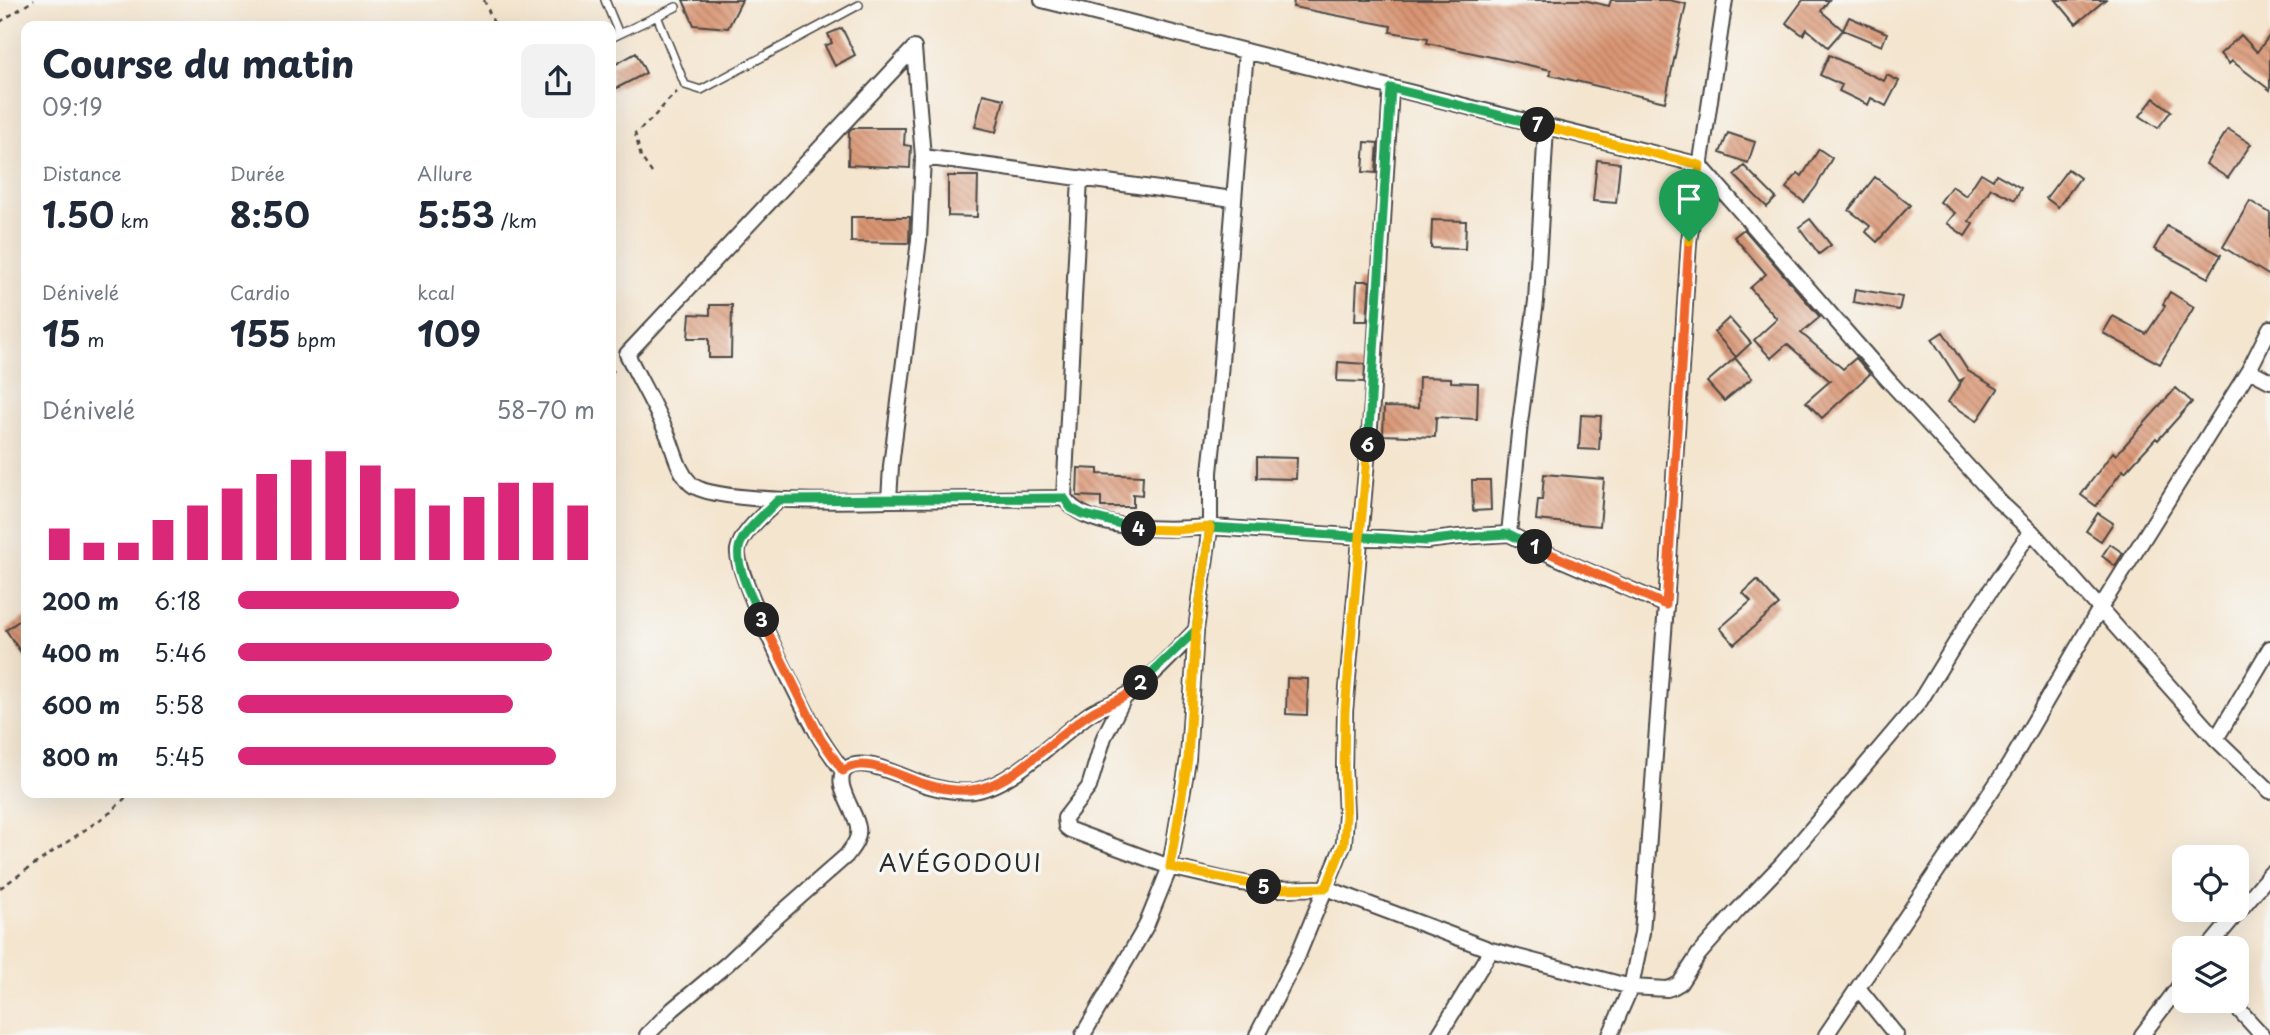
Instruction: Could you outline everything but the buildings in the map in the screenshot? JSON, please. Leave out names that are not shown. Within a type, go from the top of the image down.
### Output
[{"type":"street","points":[[1042,0],[1700,165],[1889,382],[2001,503],[2031,531],[2216,739],[2270,791]]},
{"type":"street","points":[[1610,1035],[1631,987],[1642,933],[1689,241],[1725,0]]},
{"type":"street","points":[[889,500],[919,240],[923,156],[914,48],[627,354],[667,435],[682,474],[694,487],[710,492],[778,500],[889,500],[1064,498]]},
{"type":"street","points":[[1083,1035],[1146,926],[1170,867],[1188,759],[1196,630],[1210,527],[1210,472],[1245,51]]},
{"type":"street","points":[[1257,1035],[1298,955],[1344,843],[1345,711],[1372,403],[1391,88]]},
{"type":"street","points":[[1509,534],[1536,301],[1546,127]]},
{"type":"street","points":[[923,156],[1233,199]]},
{"type":"street","points":[[1080,178],[1064,498],[1071,508],[1082,514],[1136,528],[1175,530],[1210,527],[1426,541],[1509,534],[1666,605]]},
{"type":"street","points":[[1826,1035],[2009,765],[2099,610],[2249,370],[2270,328]]},
{"type":"street","points":[[2249,370],[2270,381]]},
{"type":"street","points":[[646,1035],[729,963],[769,923],[846,856],[855,844],[858,828],[843,792],[843,771],[820,738],[753,601],[739,563],[737,553],[741,541],[778,500]]},
{"type":"street","points":[[1125,696],[1104,737],[1088,788],[1076,807],[1067,813],[1064,823],[1070,830],[1170,867],[1278,889],[1326,888],[1491,950],[1631,987],[1667,989],[1680,983],[1699,954],[1782,865],[1920,701],[1966,626],[2031,531]]},
{"type":"street","points":[[843,771],[860,764],[892,771],[926,785],[957,790],[974,790],[993,784],[1020,769],[1091,713],[1125,696],[1196,630]]},
{"type":"street","points":[[2216,739],[2270,648]]},
{"type":"street","points":[[2218,936],[2270,874]]},
{"type":"street","points":[[1439,1035],[1491,950]]},
{"type":"street","points":[[1858,988],[1896,1035]]},
{"type":"street","points":[[2142,1035],[2172,995]]},
{"type":"street","points":[[2242,1013],[2262,1035]]},
{"type":"lane","points":[[604,0],[610,21]]},
{"type":"lane","points":[[657,16],[685,85],[701,90],[859,5]]},
{"type":"lane","points":[[616,36],[676,7]]},
{"type":"path","points":[[0,22],[34,0]]},
{"type":"path","points":[[484,0],[493,21]]},
{"type":"path","points":[[652,173],[641,156],[635,134],[648,125],[665,103],[685,85]]},
{"type":"path","points":[[0,888],[111,813],[125,798]]},
{"type":"district","name":"AVÉGODOUI","points":[[961,862]]},
{"type":"route","points":[[1689,241],[1666,605],[1509,534],[1426,541],[1360,537],[1210,527],[1196,630],[1125,696],[1091,713],[1020,769],[993,784],[974,790],[957,790],[926,785],[892,771],[860,764],[843,771],[820,738],[753,601],[739,563],[737,553],[741,541],[778,500],[1064,498],[1071,508],[1082,514],[1136,528],[1175,530],[1210,527],[1203,582],[1196,630],[1188,759],[1170,867],[1278,889],[1326,888],[1344,843],[1345,711],[1360,537],[1372,403],[1391,88],[1700,165],[1689,241]]}]
